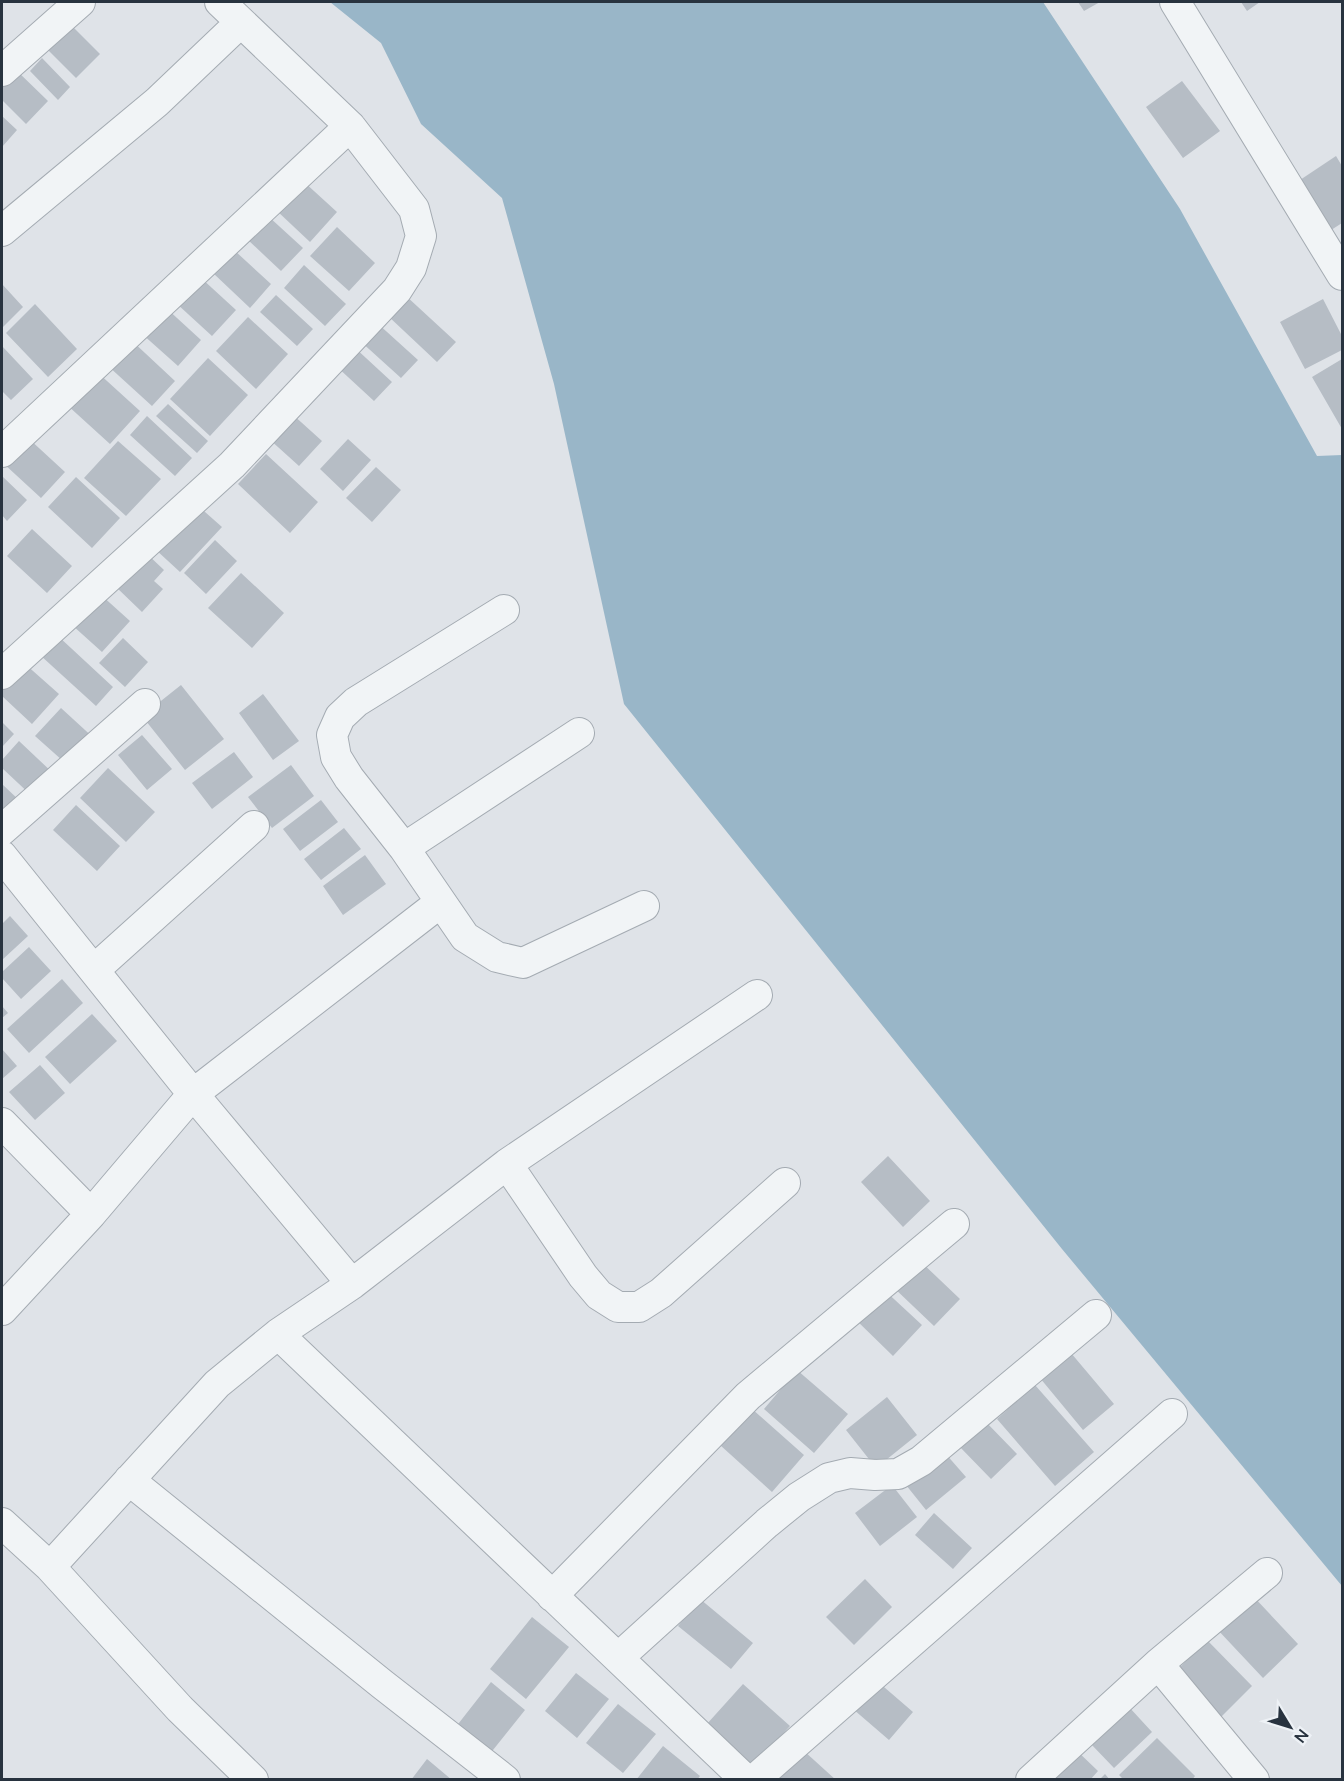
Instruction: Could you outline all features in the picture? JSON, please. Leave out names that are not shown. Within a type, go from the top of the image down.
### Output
[{"type":"street","points":[[2,71],[80,2]]},
{"type":"street","points":[[1175,2],[1342,275]]},
{"type":"street","points":[[2,231],[157,102],[230,12],[350,126],[414,209],[421,236],[411,268],[397,291],[232,465],[2,674]]},
{"type":"street","points":[[2,452],[350,126]]},
{"type":"street","points":[[504,610],[356,702],[340,717],[332,735],[336,757],[349,778],[404,848],[465,937],[497,957],[523,963],[644,906]]},
{"type":"street","points":[[2,830],[145,704]]},
{"type":"street","points":[[404,848],[579,733]]},
{"type":"street","points":[[94,970],[254,826]]},
{"type":"street","points":[[2,856],[193,1094],[352,1284]]},
{"type":"street","points":[[2,1310],[91,1214],[193,1094],[441,902]]},
{"type":"street","points":[[50,1567],[217,1384],[278,1334],[352,1284],[507,1164],[757,995]]},
{"type":"street","points":[[2,1123],[91,1214]]},
{"type":"street","points":[[507,1164],[583,1276],[599,1295],[618,1307],[639,1307],[661,1293],[785,1183]]},
{"type":"street","points":[[552,1596],[748,1396],[954,1224]]},
{"type":"street","points":[[618,1658],[767,1523],[799,1497],[829,1478],[850,1473],[898,1474],[921,1461],[1096,1316]]},
{"type":"street","points":[[278,1334],[746,1779]]},
{"type":"street","points":[[754,1779],[1172,1414]]},
{"type":"street","points":[[129,1480],[382,1684],[505,1779]]},
{"type":"street","points":[[2,1523],[50,1567],[180,1709],[253,1779]]},
{"type":"street","points":[[1031,1779],[1158,1664],[1267,1574]]},
{"type":"street","points":[[1158,1664],[1254,1779]]},
{"type":"water","points":[[330,2],[1043,2],[1180,209],[1317,456],[1342,455],[1342,1586],[1062,1249],[624,704],[554,384],[502,198],[421,124],[381,43]]},
{"type":"building","points":[[1078,2],[1100,2],[1084,11]]},
{"type":"building","points":[[1241,2],[1260,2],[1247,11]]},
{"type":"building","points":[[68,22],[100,54],[76,78],[44,46]]},
{"type":"building","points":[[42,58],[70,87],[58,100],[30,71]]},
{"type":"building","points":[[14,68],[48,101],[26,124],[2,100],[2,81]]},
{"type":"building","points":[[1182,81],[1220,131],[1183,158],[1146,107]]},
{"type":"building","points":[[2,116],[17,130],[2,147]]},
{"type":"building","points":[[1336,156],[1342,166],[1342,223],[1328,232],[1297,182]]},
{"type":"building","points":[[303,181],[337,212],[310,242],[276,210]]},
{"type":"building","points":[[268,216],[303,248],[281,271],[247,239]]},
{"type":"building","points":[[337,227],[375,263],[349,291],[310,256]]},
{"type":"building","points":[[234,250],[271,284],[250,308],[213,273]]},
{"type":"building","points":[[304,265],[346,304],[325,326],[284,288]]},
{"type":"building","points":[[200,277],[236,310],[212,336],[176,303]]},
{"type":"building","points":[[2,284],[23,307],[2,328]]},
{"type":"building","points":[[276,295],[313,329],[297,346],[260,312]]},
{"type":"building","points":[[405,295],[456,342],[437,362],[387,315]]},
{"type":"building","points":[[1323,299],[1342,336],[1342,350],[1305,369],[1280,322]]},
{"type":"building","points":[[35,304],[77,349],[48,377],[6,333]]},
{"type":"building","points":[[165,307],[201,340],[178,366],[141,333]]},
{"type":"building","points":[[248,317],[288,354],[256,389],[216,351]]},
{"type":"building","points":[[376,322],[418,360],[401,378],[359,340]]},
{"type":"building","points":[[130,339],[175,381],[152,406],[107,365]]},
{"type":"building","points":[[2,346],[33,379],[11,400],[2,391]]},
{"type":"building","points":[[353,346],[392,382],[374,401],[335,365]]},
{"type":"building","points":[[208,358],[248,395],[210,436],[170,399]]},
{"type":"building","points":[[1342,359],[1342,429],[1312,377]]},
{"type":"building","points":[[96,371],[140,411],[110,444],[66,404]]},
{"type":"building","points":[[168,404],[208,441],[197,453],[156,416]]},
{"type":"building","points":[[291,413],[322,441],[299,466],[268,438]]},
{"type":"building","points":[[147,416],[192,458],[175,476],[130,435]]},
{"type":"building","points":[[27,437],[65,472],[41,498],[3,463]]},
{"type":"building","points":[[348,439],[371,460],[343,491],[320,469]]},
{"type":"building","points":[[118,441],[161,479],[126,516],[84,478]]},
{"type":"building","points":[[266,454],[318,502],[290,533],[238,484]]},
{"type":"building","points":[[376,467],[401,490],[372,522],[346,498]]},
{"type":"building","points":[[2,476],[27,500],[7,521],[2,515]]},
{"type":"building","points":[[76,477],[120,518],[92,548],[48,507]]},
{"type":"building","points":[[196,504],[222,527],[180,572],[155,549]]},
{"type":"building","points":[[32,529],[72,566],[47,593],[7,556]]},
{"type":"building","points":[[215,540],[237,561],[206,594],[184,573]]},
{"type":"building","points":[[146,553],[164,570],[154,581],[163,589],[142,612],[115,586]]},
{"type":"building","points":[[241,573],[284,613],[252,648],[208,608]]},
{"type":"building","points":[[100,594],[130,621],[102,652],[72,625]]},
{"type":"building","points":[[58,636],[113,687],[96,706],[40,655]]},
{"type":"building","points":[[123,638],[148,662],[125,687],[99,663]]},
{"type":"building","points":[[24,663],[59,694],[32,724],[2,696],[2,688]]},
{"type":"building","points":[[181,685],[224,739],[185,770],[142,716]]},
{"type":"building","points":[[263,694],[299,741],[273,760],[239,713]]},
{"type":"building","points":[[61,708],[97,741],[72,769],[35,736]]},
{"type":"building","points":[[2,722],[14,734],[2,747]]},
{"type":"building","points":[[142,735],[172,769],[147,790],[118,755]]},
{"type":"building","points":[[19,741],[55,775],[34,798],[2,768],[2,760]]},
{"type":"building","points":[[234,752],[253,777],[212,809],[192,783]]},
{"type":"building","points":[[291,765],[314,796],[272,828],[248,797]]},
{"type":"building","points":[[108,768],[155,812],[126,842],[80,798]]},
{"type":"building","points":[[2,784],[21,802],[2,823]]},
{"type":"building","points":[[321,800],[338,822],[300,851],[283,829]]},
{"type":"building","points":[[76,805],[120,846],[97,871],[53,830]]},
{"type":"building","points":[[344,828],[361,849],[321,880],[304,859]]},
{"type":"building","points":[[365,855],[386,884],[343,915],[323,886]]},
{"type":"building","points":[[10,916],[28,936],[2,960],[2,924]]},
{"type":"building","points":[[29,947],[51,971],[21,999],[2,978],[2,972]]},
{"type":"building","points":[[62,979],[83,1003],[29,1053],[7,1029]]},
{"type":"building","points":[[2,1006],[8,1013],[2,1018]]},
{"type":"building","points":[[92,1014],[117,1041],[70,1084],[45,1057]]},
{"type":"building","points":[[2,1049],[17,1066],[2,1079]]},
{"type":"building","points":[[40,1065],[65,1093],[35,1120],[9,1092]]},
{"type":"building","points":[[888,1156],[930,1201],[903,1227],[861,1182]]},
{"type":"building","points":[[918,1259],[960,1299],[934,1326],[892,1286]]},
{"type":"building","points":[[881,1287],[922,1325],[893,1356],[853,1317]]},
{"type":"building","points":[[1071,1353],[1114,1404],[1083,1430],[1040,1378]]},
{"type":"building","points":[[797,1370],[848,1414],[814,1453],[764,1409]]},
{"type":"building","points":[[1035,1385],[1094,1452],[1055,1486],[997,1419]]},
{"type":"building","points":[[887,1397],[917,1435],[876,1468],[846,1430]]},
{"type":"building","points":[[752,1409],[804,1455],[772,1492],[720,1445]]},
{"type":"building","points":[[984,1420],[1017,1454],[991,1479],[958,1445]]},
{"type":"building","points":[[945,1453],[966,1477],[926,1510],[906,1485]]},
{"type":"building","points":[[892,1485],[917,1517],[880,1546],[855,1513]]},
{"type":"building","points":[[934,1513],[972,1548],[953,1569],[915,1535]]},
{"type":"building","points":[[865,1579],[892,1607],[854,1645],[826,1617]]},
{"type":"building","points":[[1252,1595],[1298,1644],[1263,1678],[1216,1628]]},
{"type":"building","points":[[700,1599],[753,1643],[731,1669],[678,1626]]},
{"type":"building","points":[[532,1617],[569,1647],[526,1699],[490,1669]]},
{"type":"building","points":[[1207,1640],[1252,1686],[1218,1720],[1173,1674]]},
{"type":"building","points":[[576,1673],[609,1699],[577,1738],[545,1711]]},
{"type":"building","points":[[877,1681],[913,1712],[889,1740],[853,1709]]},
{"type":"building","points":[[491,1682],[525,1710],[489,1755],[455,1728]]},
{"type":"building","points":[[743,1684],[790,1726],[753,1767],[706,1725]]},
{"type":"building","points":[[618,1704],[656,1734],[623,1773],[586,1743]]},
{"type":"building","points":[[1129,1707],[1152,1732],[1114,1768],[1090,1743]]},
{"type":"building","points":[[1157,1738],[1195,1776],[1192,1780],[1124,1780],[1119,1775]]},
{"type":"building","points":[[663,1746],[700,1776],[697,1780],[636,1780]]},
{"type":"building","points":[[1074,1748],[1098,1771],[1090,1780],[1046,1780]]},
{"type":"building","points":[[804,1751],[836,1780],[778,1780]]},
{"type":"building","points":[[427,1759],[452,1780],[411,1780]]},
{"type":"building","points":[[1105,1774],[1110,1780],[1099,1780]]}]
